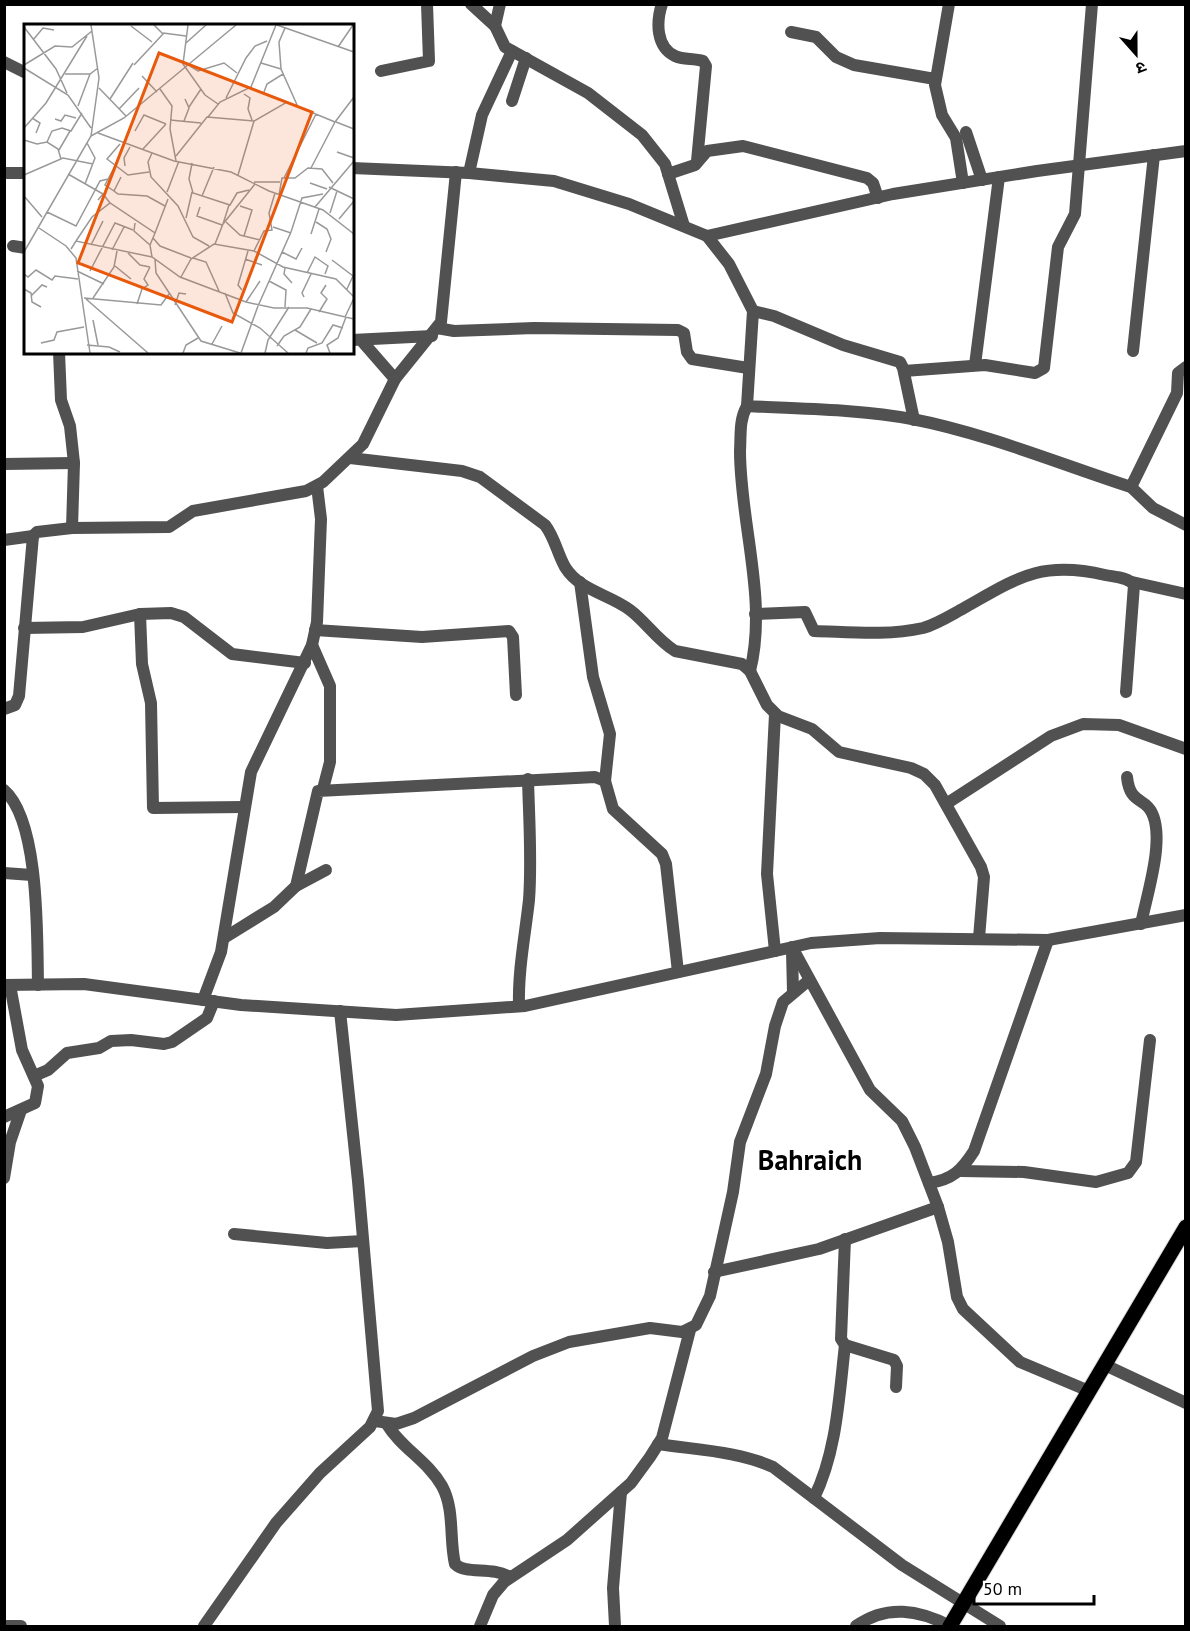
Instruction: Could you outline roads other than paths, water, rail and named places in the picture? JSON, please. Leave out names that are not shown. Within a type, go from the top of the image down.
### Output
[{"type":"main road","points":[[950,1626],[1185,1227]]},
{"type":"street","points":[[381,71],[429,61],[427,4]]},
{"type":"street","points":[[471,4],[495,26],[505,47],[588,93],[642,135],[665,164],[684,226]]},
{"type":"street","points":[[495,26],[500,4]]},
{"type":"street","points":[[662,4],[659,36],[664,49],[676,57],[703,61],[706,66],[697,161]]},
{"type":"street","points":[[949,4],[935,79],[937,102],[956,138],[963,183]]},
{"type":"street","points":[[904,370],[975,366],[1035,374],[1044,368],[1058,247],[1075,214],[1081,165],[1092,4]]},
{"type":"street","points":[[791,32],[816,37],[836,57],[854,65],[935,79]]},
{"type":"street","points":[[4,540],[33,536],[37,532],[72,528],[169,527],[193,512],[306,491],[317,486],[350,458],[373,428],[395,379],[435,332],[444,310],[463,172],[482,115],[512,51]]},
{"type":"street","points":[[512,101],[526,58]]},
{"type":"street","points":[[4,62],[24,72]]},
{"type":"street","points":[[966,132],[982,180]]},
{"type":"street","points":[[668,174],[690,167],[707,151],[718,147],[743,146],[771,151],[829,170],[867,178],[873,183],[878,198]]},
{"type":"street","points":[[707,236],[878,198],[999,177],[1185,151]]},
{"type":"street","points":[[1133,351],[1154,155]]},
{"type":"street","points":[[354,168],[463,172],[554,181],[629,204],[707,236],[729,264],[753,311],[747,406],[741,423],[740,467],[756,643],[750,671]]},
{"type":"street","points":[[4,172],[24,173]]},
{"type":"street","points":[[975,366],[999,177]]},
{"type":"street","points":[[753,311],[774,316],[843,345],[900,362],[904,370],[914,420]]},
{"type":"street","points":[[357,340],[435,332],[534,328],[678,330],[684,333],[687,352],[692,359],[748,368]]},
{"type":"street","points":[[357,340],[395,379]]},
{"type":"street","points":[[58,354],[61,400],[70,426],[74,463],[72,528]]},
{"type":"street","points":[[1131,487],[1176,393],[1178,373],[1185,367]]},
{"type":"street","points":[[747,406],[882,415],[914,420],[971,435],[1131,487],[1153,508],[1185,525]]},
{"type":"street","points":[[350,458],[462,471],[480,477],[545,525],[553,535],[564,566],[580,582],[632,611],[661,641],[675,651],[742,664],[750,671],[766,705],[775,714],[812,729],[839,752],[911,768],[924,774],[935,785],[981,867],[984,878],[979,938]]},
{"type":"street","points":[[4,464],[74,463]]},
{"type":"street","points":[[34,1076],[48,1070],[67,1053],[99,1048],[111,1041],[131,1040],[164,1044],[172,1042],[207,1018],[208,1000],[224,938],[244,807],[258,755],[312,645],[315,630],[321,519],[317,486]]},
{"type":"street","points":[[4,709],[18,702],[33,536]]},
{"type":"street","points":[[754,614],[805,612],[814,631],[876,634],[924,627],[1016,578],[1037,571],[1083,570],[1185,594]]},
{"type":"street","points":[[580,582],[593,677],[610,734],[605,781],[613,810],[655,847],[666,864],[678,972]]},
{"type":"street","points":[[1126,692],[1132,582]]},
{"type":"street","points":[[24,628],[83,627],[140,614],[171,613],[184,617],[232,654],[305,663]]},
{"type":"street","points":[[140,614],[142,664],[151,704],[153,808],[244,807]]},
{"type":"street","points":[[315,630],[422,637],[509,631],[513,637],[516,695]]},
{"type":"street","points":[[312,645],[330,686],[330,762],[323,789]]},
{"type":"street","points":[[775,714],[767,874],[775,951]]},
{"type":"street","points":[[946,804],[1051,736],[1083,724],[1119,725],[1185,749]]},
{"type":"street","points":[[296,886],[303,864],[316,793],[323,789],[596,777],[605,781]]},
{"type":"street","points":[[1127,777],[1131,795],[1151,810],[1158,832],[1141,924]]},
{"type":"street","points":[[519,1006],[518,972],[526,929],[530,875],[528,779]]},
{"type":"street","points":[[4,790],[10,795],[27,834],[37,905],[38,985]]},
{"type":"street","points":[[224,938],[274,908],[296,886],[326,870]]},
{"type":"street","points":[[4,873],[33,875]]},
{"type":"street","points":[[4,1117],[35,1103],[37,1096],[34,1076],[22,1050],[7,985],[84,984],[208,1000],[396,1015],[519,1006],[811,943],[880,938],[1048,940],[1185,915]]},
{"type":"street","points":[[929,1183],[942,1182],[961,1171],[974,1151],[1048,940]]},
{"type":"street","points":[[792,947],[808,981],[870,1090],[902,1121],[938,1207],[948,1242],[957,1297],[963,1310],[1020,1362],[1089,1391]]},
{"type":"street","points":[[792,947],[793,992]]},
{"type":"street","points":[[480,1626],[493,1595],[510,1577],[567,1540],[621,1492],[658,1444],[690,1330],[704,1312],[733,1192],[740,1142],[760,1093],[780,1010],[783,1002],[808,981]]},
{"type":"street","points":[[340,1011],[380,1422],[395,1439],[422,1462],[442,1486],[448,1502],[456,1564],[461,1569],[500,1571],[510,1577]]},
{"type":"street","points":[[961,1171],[1024,1172],[1096,1182],[1128,1173],[1136,1162],[1150,1040]]},
{"type":"street","points":[[4,1178],[10,1142],[21,1110]]},
{"type":"street","points":[[714,1272],[787,1257],[938,1207]]},
{"type":"street","points":[[234,1234],[327,1243],[363,1241]]},
{"type":"street","points":[[814,1498],[824,1478],[829,1456],[845,1345],[839,1332],[845,1239]]},
{"type":"street","points":[[204,1626],[276,1523],[320,1473],[380,1422],[400,1422],[435,1409],[532,1356],[569,1342],[650,1328],[682,1332],[690,1330]]},
{"type":"street","points":[[845,1345],[894,1360],[897,1366],[897,1387]]},
{"type":"street","points":[[1105,1365],[1185,1403]]},
{"type":"street","points":[[394,1409],[400,1422]]},
{"type":"street","points":[[658,1444],[757,1460],[773,1467],[902,1565],[1000,1626]]},
{"type":"street","points":[[615,1626],[613,1588],[621,1492]]},
{"type":"street","points":[[856,1626],[880,1613],[896,1611],[928,1615],[950,1626]]},
{"type":"street","points":[[4,1626],[21,1626]]},
{"type":"district","name":"Bahraich","points":[[810,1159]]}]
